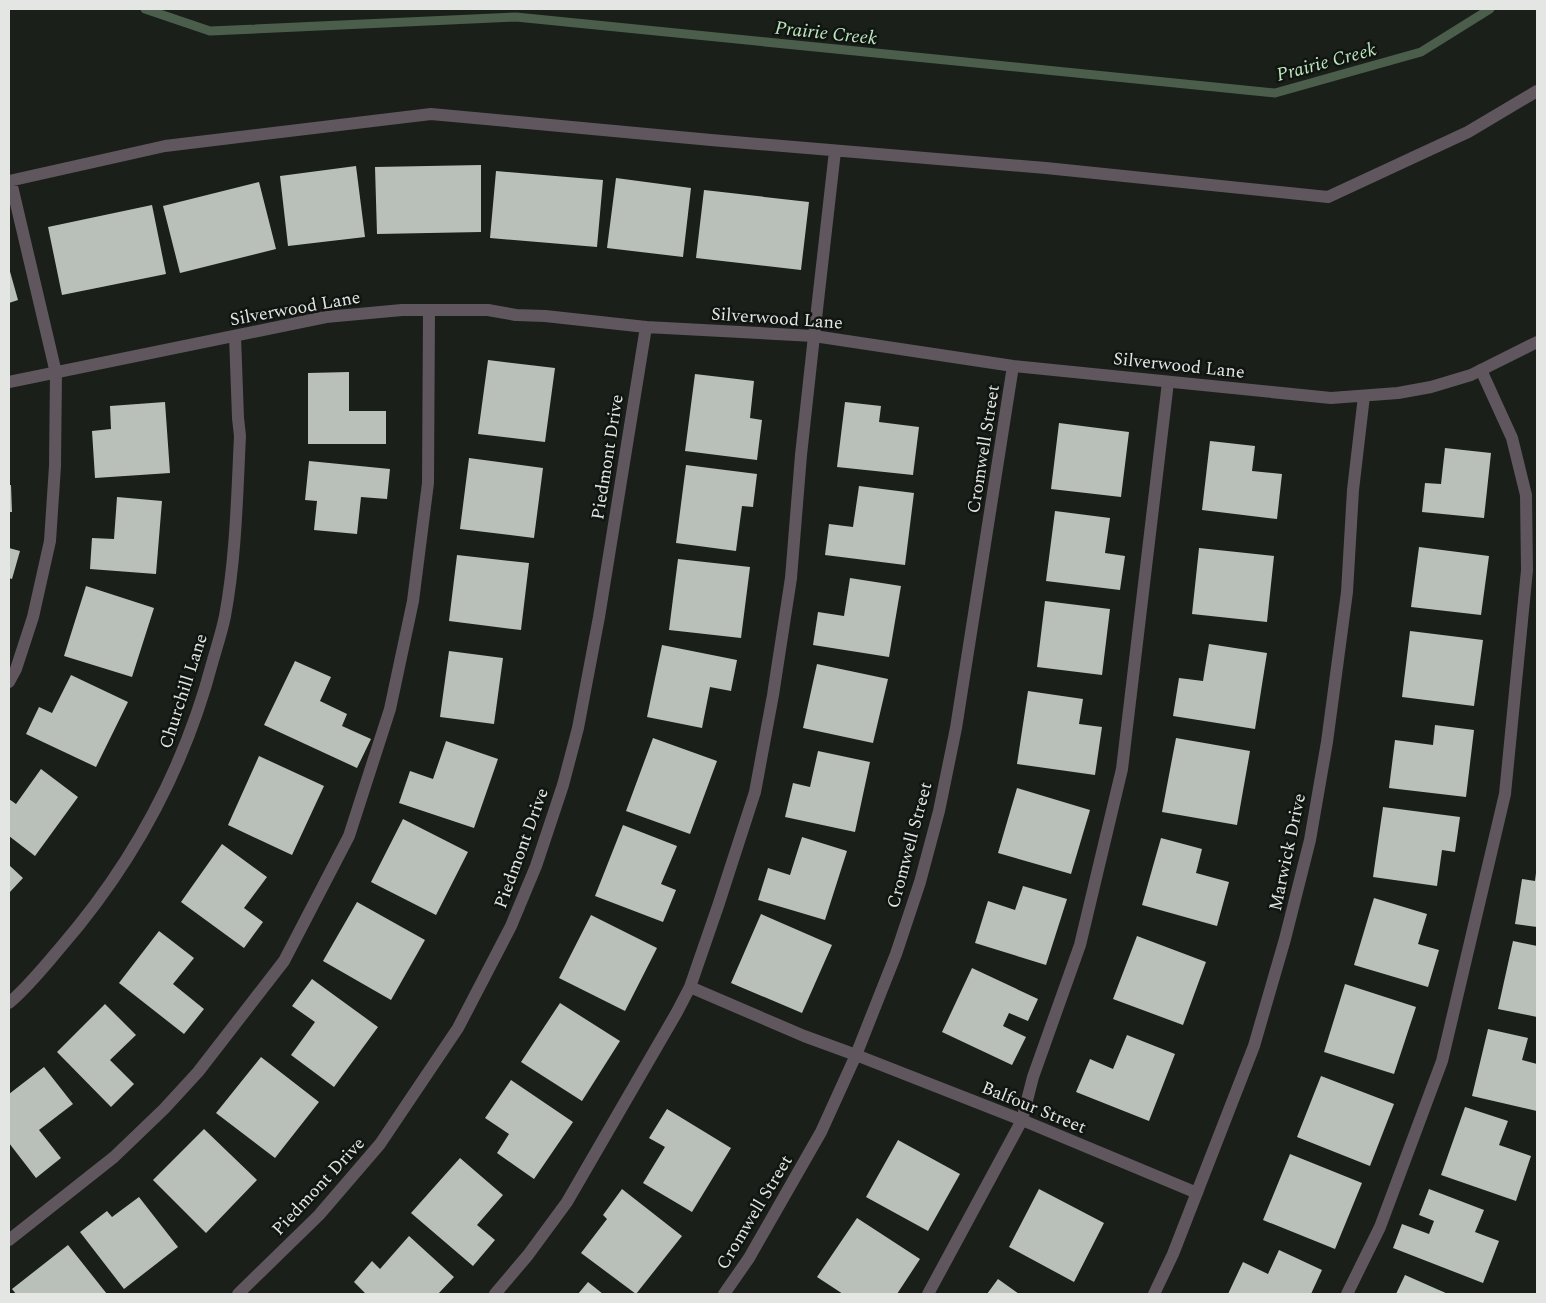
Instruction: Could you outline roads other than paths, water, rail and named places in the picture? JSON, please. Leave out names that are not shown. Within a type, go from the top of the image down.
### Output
[{"type":"street","points":[[9,682],[16,669],[32,617],[50,541],[55,466],[56,373],[10,181],[165,146],[431,114],[1046,168],[1328,197],[1468,132],[1537,91]]},
{"type":"street","points":[[495,1294],[528,1255],[567,1202],[690,987],[757,782],[792,578],[814,336],[836,151]]},
{"type":"street","name":"Silverwood Lane","points":[[9,382],[326,316],[402,310],[488,310],[516,315],[545,316],[646,327],[814,336],[1013,366],[1331,398],[1398,393],[1431,387],[1471,375],[1537,342]]},
{"type":"street","points":[[9,1240],[114,1158],[198,1072],[284,961],[349,836],[390,709],[413,601],[428,483],[428,310]]},
{"type":"street","name":"Piedmont Drive","points":[[238,1294],[319,1215],[380,1144],[458,1028],[510,926],[536,866],[563,785],[578,728],[599,617],[646,327]]},
{"type":"street","name":"Churchill Lane","points":[[9,1003],[22,992],[89,915],[116,878],[145,830],[170,780],[197,716],[224,619],[232,572],[240,436],[235,336]]},
{"type":"street","name":"Cromwell Street","points":[[724,1294],[749,1258],[784,1200],[821,1132],[856,1056],[896,954],[920,882],[939,811],[970,642],[1013,366]]},
{"type":"street","points":[[1346,1294],[1380,1227],[1442,1061],[1505,794],[1528,570],[1526,495],[1512,438],[1481,370]]},
{"type":"street","points":[[928,1294],[1022,1120],[1033,1077],[1080,945],[1122,769],[1168,382]]},
{"type":"street","name":"Marwick Drive","points":[[1154,1294],[1174,1254],[1254,1046],[1285,940],[1310,840],[1327,742],[1347,592],[1353,490],[1364,396]]},
{"type":"street","name":"Balfour Street","points":[[690,987],[804,1036],[1022,1120],[1197,1193]]},
{"type":"waterway","name":"Prairie Creek","points":[[145,9],[210,31],[516,17],[1275,93],[1421,52],[1490,9]]}]
